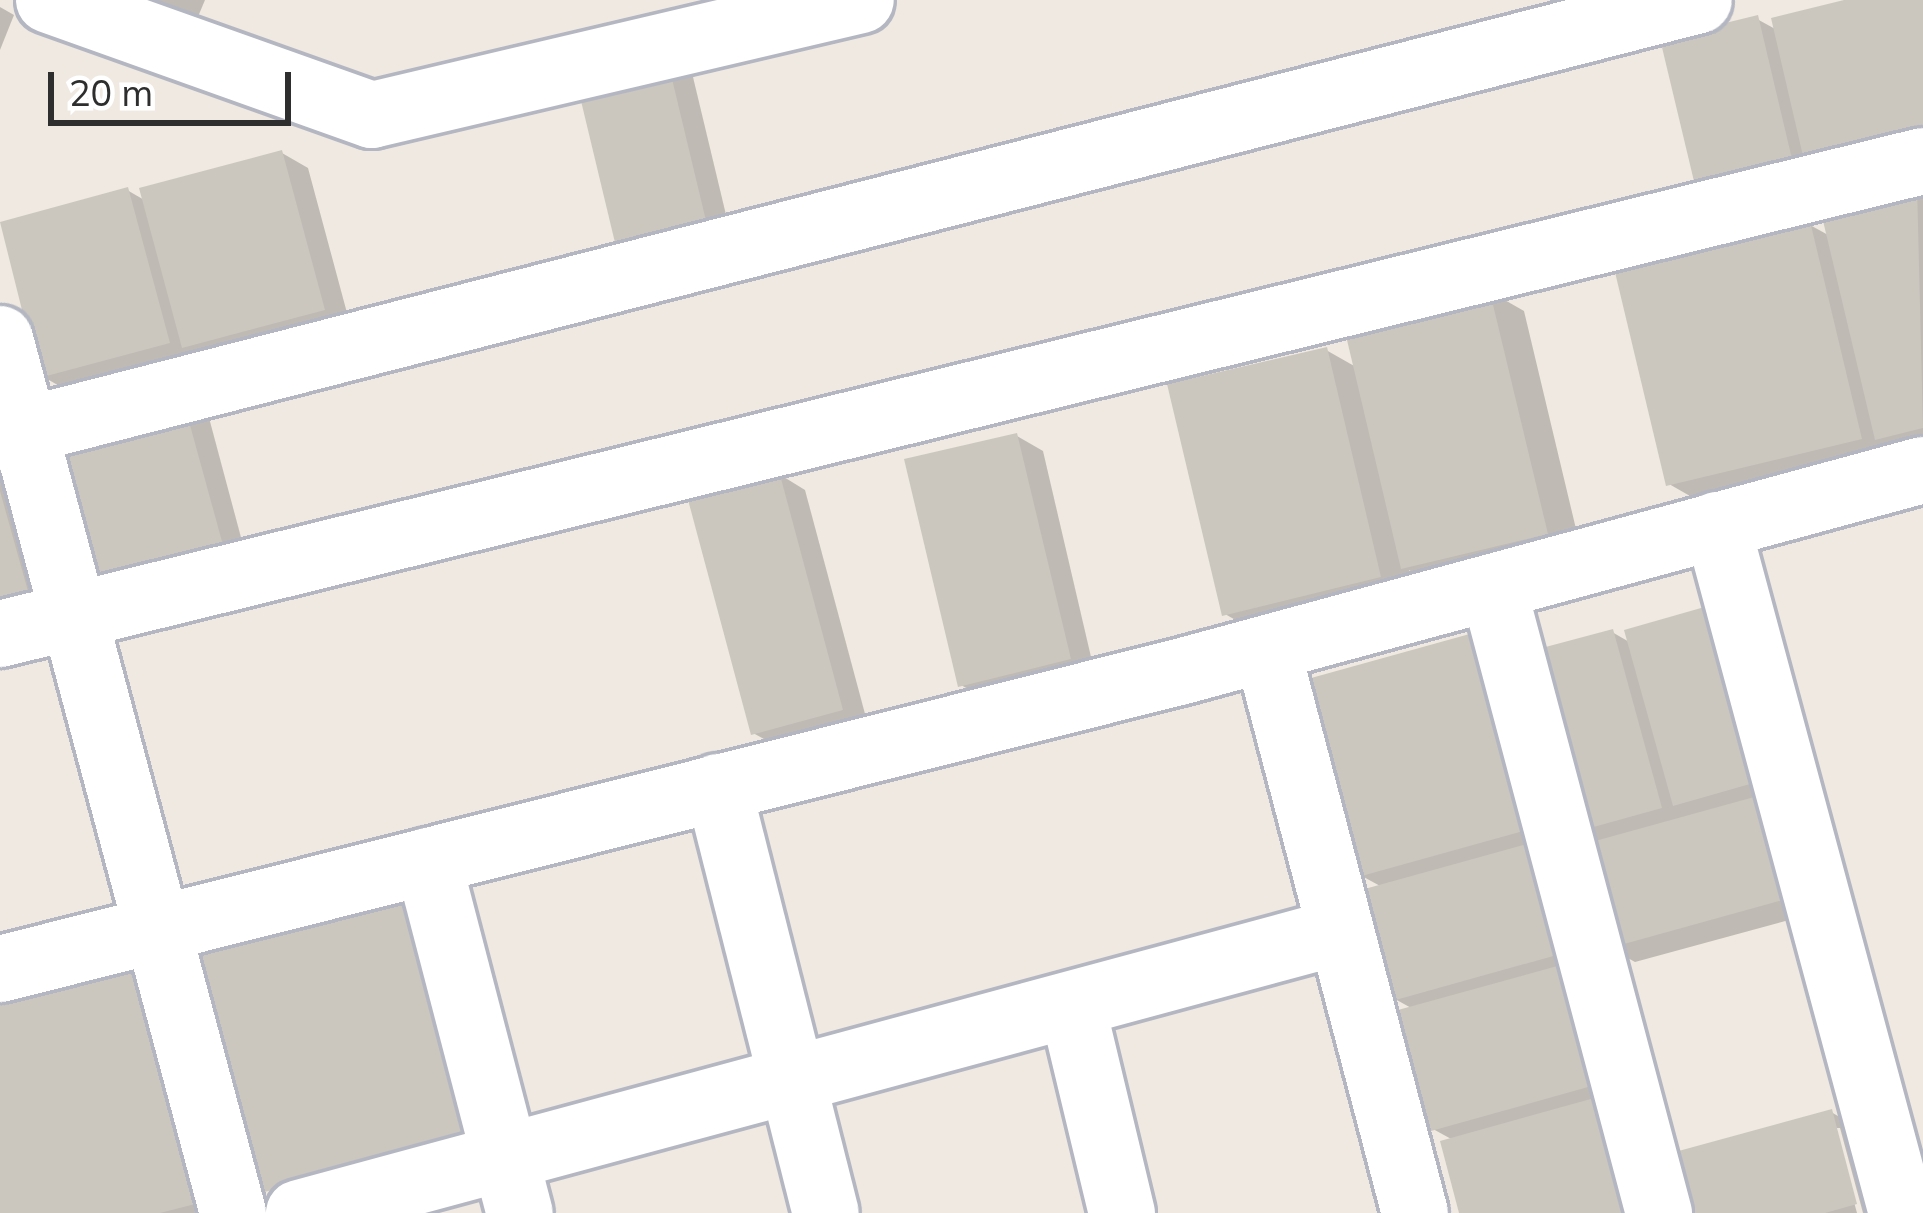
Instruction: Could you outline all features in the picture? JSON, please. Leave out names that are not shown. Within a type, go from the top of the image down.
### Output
[{"type":"street","points":[[49,0],[372,115],[861,0]]},
{"type":"street","points":[[12,434],[1700,0]]},
{"type":"street","points":[[0,634],[1923,161]]},
{"type":"street","points":[[0,339],[12,434],[76,615],[233,1213]]},
{"type":"street","points":[[0,969],[1267,649],[1923,470]]},
{"type":"street","points":[[1718,525],[1902,1213]]},
{"type":"street","points":[[1493,587],[1659,1213]]},
{"type":"street","points":[[1267,649],[1415,1213]]},
{"type":"street","points":[[718,788],[826,1213]]},
{"type":"street","points":[[428,861],[513,1186]]},
{"type":"street","points":[[299,1213],[513,1186],[795,1081],[1338,932]]},
{"type":"street","points":[[1072,1005],[1122,1213]]},
{"type":"building","points":[[1844,0],[1923,0],[1923,141],[1806,169],[1771,18]]},
{"type":"building","points":[[1758,15],[1796,176],[1698,198],[1660,39]]},
{"type":"building","points":[[667,58],[708,229],[617,251],[576,80]]},
{"type":"building","points":[[282,150],[325,310],[182,348],[139,188]]},
{"type":"building","points":[[1917,184],[1923,428],[1875,440],[1820,208]]},
{"type":"building","points":[[128,187],[170,343],[39,378],[0,222]]},
{"type":"building","points":[[1810,221],[1862,439],[1666,486],[1614,268]]},
{"type":"building","points":[[1489,288],[1548,534],[1401,569],[1343,323]]},
{"type":"building","points":[[1327,347],[1381,577],[1222,616],[1167,384]]},
{"type":"building","points":[[182,396],[226,556],[89,593],[46,432]]},
{"type":"building","points":[[1017,433],[1071,659],[958,687],[904,459]]},
{"type":"building","points":[[779,471],[843,710],[751,735],[687,496]]},
{"type":"building","points":[[0,491],[33,609],[0,618]]},
{"type":"building","points":[[1708,606],[1757,782],[1673,806],[1624,630]]},
{"type":"building","points":[[1502,625],[1556,822],[1358,877],[1304,680]]},
{"type":"building","points":[[1613,629],[1662,808],[1572,833],[1523,653]]},
{"type":"building","points":[[1765,794],[1794,897],[1606,949],[1577,846]]},
{"type":"building","points":[[1534,842],[1564,953],[1392,1001],[1361,890]]},
{"type":"building","points":[[421,894],[485,1133],[261,1193],[197,954]]},
{"type":"building","points":[[1579,960],[1613,1080],[1431,1131],[1398,1010]]},
{"type":"building","points":[[140,967],[203,1202],[160,1213],[0,1213],[0,1005]]},
{"type":"building","points":[[1616,1092],[1649,1213],[1459,1213],[1440,1141]]},
{"type":"building","points":[[1832,1109],[1857,1204],[1825,1213],[1668,1213],[1653,1158]]}]
